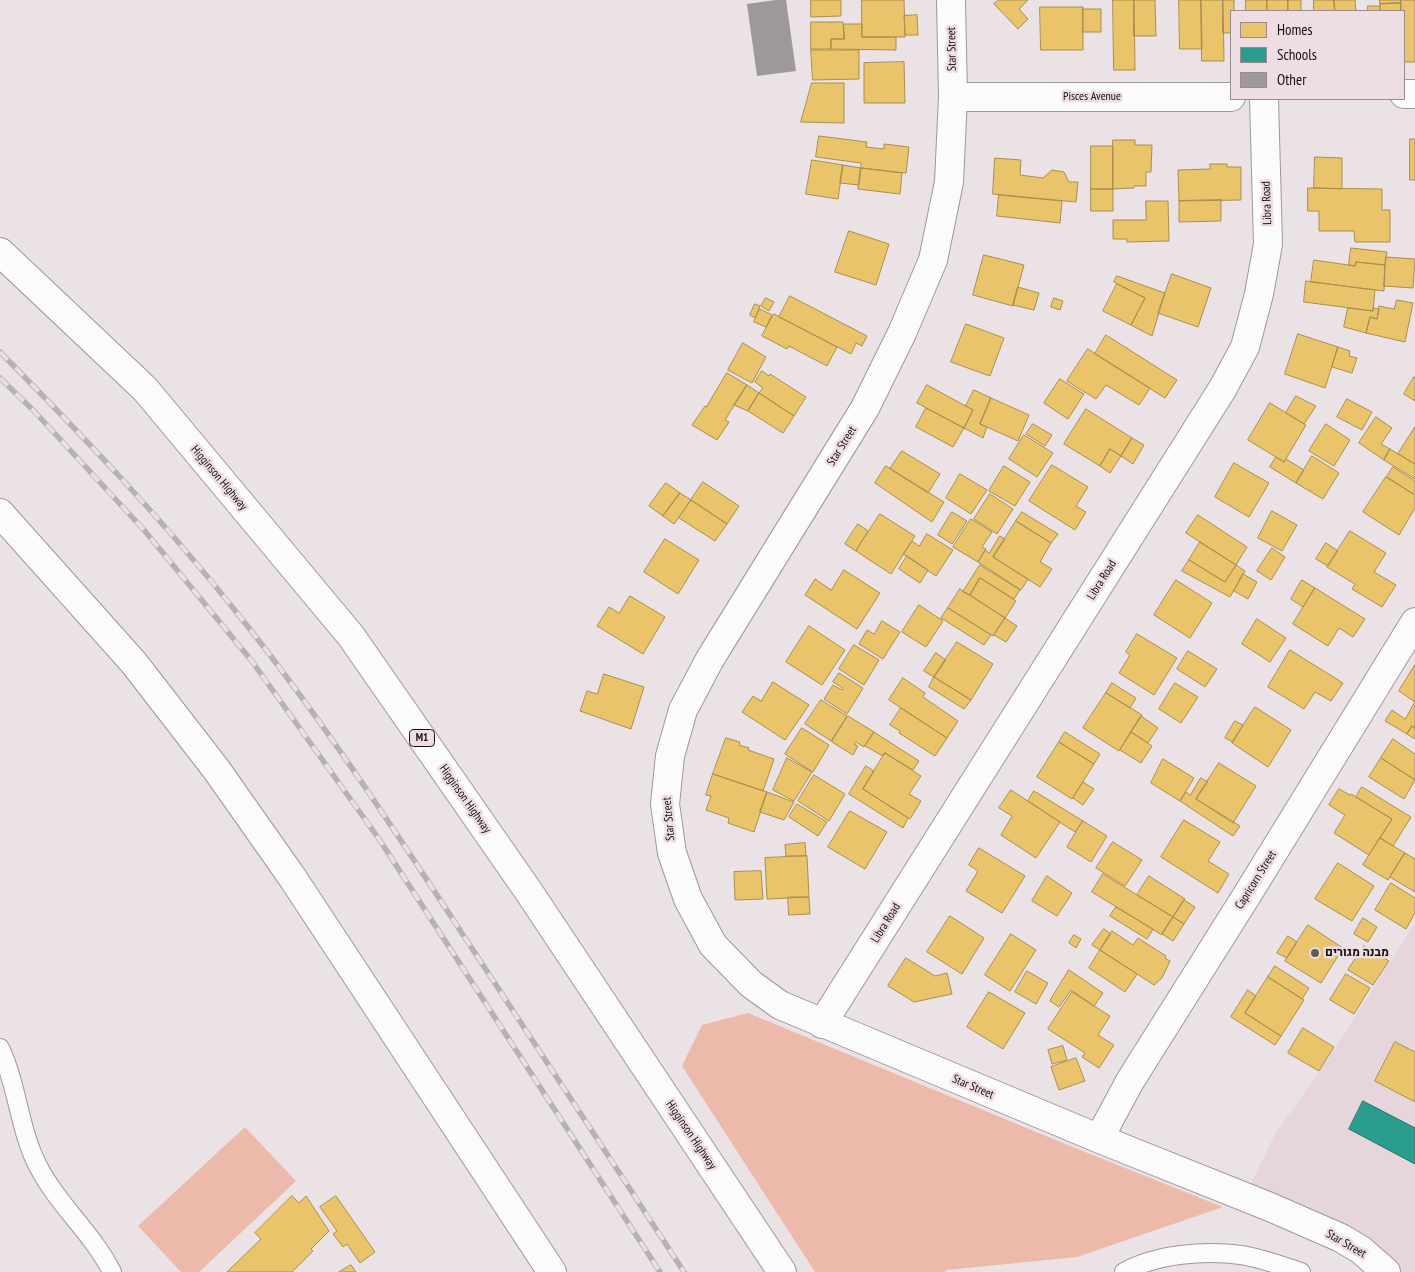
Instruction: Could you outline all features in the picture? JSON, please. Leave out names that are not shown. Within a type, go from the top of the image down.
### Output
[{"type":"main road","name":"Star Street","points":[[950,0],[953,97],[949,182],[932,260],[902,333],[865,408],[710,659],[683,710],[670,756],[665,804],[672,853],[688,899],[714,945],[751,984],[780,1005],[1341,1238],[1361,1250],[1381,1271]]},
{"type":"main road","name":"Pisces Avenue","points":[[953,97],[1230,97]]},
{"type":"main road","name":"Libra Road","points":[[822,1024],[1224,388],[1245,347],[1259,294],[1268,244],[1264,100]]},
{"type":"main road","name":"Higginson Highway","points":[[0,252],[145,389],[351,636],[529,892],[782,1272]]},
{"type":"main road","points":[[0,513],[134,663],[216,769],[292,877],[552,1272]]},
{"type":"main road","name":"Capricorn Street","points":[[1100,1139],[1130,1081],[1242,904],[1415,622]]},
{"type":"lane","points":[[0,1048],[38,1167],[54,1195],[92,1240],[112,1272]]},
{"type":"lane","points":[[1124,1272],[1138,1264],[1190,1253],[1242,1255],[1301,1272]]},
{"type":"shaded area","points":[[1415,923],[1415,1272],[1388,1272],[1245,1196],[1276,1132],[1319,1073]]},
{"type":"shaded area","points":[[748,1013],[1223,1207],[1077,1257],[947,1270],[944,1272],[815,1272],[682,1066],[702,1025]]},
{"type":"shaded area","points":[[245,1127],[296,1181],[199,1272],[181,1272],[138,1226]]},
{"type":"building: Homes","points":[[811,0],[841,0],[841,16],[811,17]]},
{"type":"building: Homes","points":[[862,0],[904,0],[905,37],[862,37]]},
{"type":"building: Homes","points":[[999,0],[1028,0],[1019,9],[1028,19],[1018,29],[994,4]]},
{"type":"building: Homes","points":[[1113,0],[1134,0],[1135,70],[1114,70]]},
{"type":"building: Homes","points":[[1134,0],[1155,0],[1156,36],[1134,36]]},
{"type":"building: Homes","points":[[1179,0],[1201,0],[1202,49],[1180,49]]},
{"type":"building: Homes","points":[[1201,0],[1223,0],[1224,61],[1202,61]]},
{"type":"building: Homes","points":[[1223,0],[1234,0],[1234,10],[1230,10],[1230,33],[1223,33]]},
{"type":"building: Homes","points":[[1246,0],[1267,0],[1267,10],[1246,10]]},
{"type":"building: Homes","points":[[1267,0],[1288,0],[1288,10],[1267,10]]},
{"type":"building: Homes","points":[[1288,0],[1301,0],[1301,10],[1288,10]]},
{"type":"building: Homes","points":[[1314,0],[1334,0],[1335,10],[1314,10]]},
{"type":"building: Homes","points":[[1334,0],[1355,0],[1356,10],[1335,10]]},
{"type":"building: Homes","points":[[1380,0],[1401,0],[1401,3],[1380,4]]},
{"type":"building: Homes","points":[[1401,0],[1415,0],[1415,62],[1405,62],[1405,10],[1401,10]]},
{"type":"building: Homes","points":[[1401,3],[1401,10],[1380,10],[1380,4]]},
{"type":"building: Homes","points":[[1368,6],[1380,6],[1380,10],[1368,10]]},
{"type":"building: Homes","points":[[1040,7],[1083,7],[1083,50],[1041,50]]},
{"type":"building: Homes","points":[[1083,9],[1101,9],[1101,32],[1083,32]]},
{"type":"building: Homes","points":[[917,15],[918,35],[905,35],[904,16]]},
{"type":"building: Homes","points":[[811,22],[843,22],[844,39],[831,39],[831,49],[811,49]]},
{"type":"building: Homes","points":[[844,24],[862,24],[862,37],[896,37],[896,50],[831,49],[831,39],[844,39]]},
{"type":"building: Homes","points":[[811,50],[859,50],[859,79],[813,80]]},
{"type":"building: Homes","points":[[904,62],[905,103],[864,103],[864,63]]},
{"type":"building: Homes","points":[[812,83],[844,83],[844,123],[801,122]]},
{"type":"building: Homes","points":[[819,136],[867,142],[866,147],[884,149],[884,144],[909,147],[906,173],[861,168],[861,163],[816,157]]},
{"type":"building: Homes","points":[[1410,139],[1415,139],[1415,180],[1410,180]]},
{"type":"building: Homes","points":[[1113,140],[1135,140],[1135,145],[1152,145],[1151,172],[1146,172],[1146,186],[1113,189]]},
{"type":"building: Homes","points":[[1091,146],[1113,146],[1113,189],[1091,189]]},
{"type":"building: Homes","points":[[1315,157],[1342,158],[1342,189],[1314,188]]},
{"type":"building: Homes","points":[[995,158],[1021,160],[1020,175],[1043,178],[1052,170],[1064,172],[1069,182],[1078,182],[1076,202],[993,194]]},
{"type":"building: Homes","points":[[812,160],[843,165],[838,199],[806,194]]},
{"type":"building: Homes","points":[[1210,164],[1227,164],[1227,167],[1241,167],[1241,200],[1179,201],[1178,170],[1210,169]]},
{"type":"building: Homes","points":[[843,165],[861,168],[859,185],[840,183]]},
{"type":"building: Homes","points":[[861,168],[902,173],[900,194],[858,189]]},
{"type":"building: Homes","points":[[1308,188],[1382,189],[1382,210],[1390,210],[1390,242],[1355,242],[1354,231],[1319,231],[1319,211],[1308,211]]},
{"type":"building: Homes","points":[[1091,189],[1113,189],[1113,211],[1091,211]]},
{"type":"building: Homes","points":[[999,195],[1062,201],[1060,223],[997,216]]},
{"type":"building: Homes","points":[[1221,200],[1221,221],[1179,222],[1179,201]]},
{"type":"building: Homes","points":[[1146,201],[1168,201],[1169,241],[1127,242],[1127,239],[1113,239],[1113,220],[1146,220]]},
{"type":"building: Homes","points":[[849,231],[889,244],[876,285],[835,272]]},
{"type":"building: Homes","points":[[1351,248],[1387,252],[1385,265],[1356,262],[1355,266],[1349,265]]},
{"type":"building: Homes","points":[[984,255],[1024,265],[1013,306],[973,295]]},
{"type":"building: Homes","points":[[1386,257],[1415,259],[1413,288],[1384,286]]},
{"type":"building: Homes","points":[[1314,260],[1355,266],[1356,262],[1385,265],[1384,291],[1311,282]]},
{"type":"building: Homes","points":[[1172,274],[1211,288],[1198,327],[1158,313]]},
{"type":"building: Homes","points":[[1117,276],[1165,293],[1152,336],[1131,325],[1145,298],[1114,282]]},
{"type":"building: Homes","points":[[1306,281],[1375,290],[1373,311],[1304,302]]},
{"type":"building: Homes","points":[[1117,284],[1145,298],[1131,325],[1103,311]]},
{"type":"building: Homes","points":[[1018,287],[1039,293],[1034,310],[1013,305]]},
{"type":"building: Homes","points":[[790,296],[867,336],[862,346],[856,343],[851,354],[779,317]]},
{"type":"building: Homes","points":[[766,298],[774,302],[769,311],[761,306]]},
{"type":"building: Homes","points":[[1054,298],[1063,301],[1060,310],[1051,307]]},
{"type":"building: Homes","points":[[1397,300],[1413,303],[1405,342],[1366,333],[1370,317],[1377,319],[1379,306],[1394,309]]},
{"type":"building: Homes","points":[[755,304],[760,306],[755,318],[750,315]]},
{"type":"building: Homes","points":[[1348,308],[1373,311],[1373,308],[1379,309],[1377,319],[1370,317],[1366,333],[1344,327]]},
{"type":"building: Homes","points":[[760,309],[772,315],[766,327],[754,322]]},
{"type":"building: Homes","points":[[774,314],[837,347],[827,366],[789,346],[787,349],[762,336]]},
{"type":"building: Homes","points":[[966,324],[1004,338],[990,376],[951,362]]},
{"type":"building: Homes","points":[[1298,334],[1338,347],[1325,388],[1285,374]]},
{"type":"building: Homes","points":[[1106,335],[1177,380],[1165,398],[1095,354]]},
{"type":"building: Homes","points":[[743,343],[766,357],[752,383],[728,370]]},
{"type":"building: Homes","points":[[1338,347],[1350,351],[1349,356],[1357,358],[1352,373],[1332,367]]},
{"type":"building: Homes","points":[[1088,349],[1150,388],[1139,405],[1106,385],[1096,399],[1067,381]]},
{"type":"building: Homes","points":[[762,371],[806,397],[794,416],[759,393],[763,388],[755,382]]},
{"type":"building: Homes","points":[[727,373],[747,385],[725,420],[729,422],[717,440],[692,425],[706,407]]},
{"type":"building: Homes","points":[[1415,378],[1415,401],[1404,394]]},
{"type":"building: Homes","points":[[1060,379],[1084,394],[1068,419],[1044,403]]},
{"type":"building: Homes","points":[[747,385],[759,393],[748,411],[734,405]]},
{"type":"building: Homes","points":[[927,385],[973,410],[964,428],[917,403]]},
{"type":"building: Homes","points":[[974,390],[991,398],[980,424],[987,427],[983,438],[964,428],[973,410],[966,406]]},
{"type":"building: Homes","points":[[759,393],[794,416],[783,433],[748,411]]},
{"type":"building: Homes","points":[[1296,396],[1316,406],[1304,424],[1286,413]]},
{"type":"building: Homes","points":[[991,398],[1029,415],[1018,441],[980,424]]},
{"type":"building: Homes","points":[[1347,399],[1372,412],[1362,430],[1337,417]]},
{"type":"building: Homes","points":[[1270,403],[1306,425],[1284,462],[1248,440]]},
{"type":"building: Homes","points":[[926,408],[964,428],[953,447],[916,427]]},
{"type":"building: Homes","points":[[1086,409],[1132,438],[1121,456],[1110,449],[1100,466],[1064,444]]},
{"type":"building: Homes","points":[[1376,417],[1392,428],[1381,444],[1390,449],[1384,460],[1359,443]]},
{"type":"building: Homes","points":[[1033,424],[1052,435],[1045,446],[1026,434]]},
{"type":"building: Homes","points":[[1326,424],[1350,440],[1334,466],[1309,451]]},
{"type":"building: Homes","points":[[1415,427],[1415,464],[1398,454]]},
{"type":"building: Homes","points":[[1024,435],[1053,453],[1037,477],[1009,459]]},
{"type":"building: Homes","points":[[1132,438],[1144,445],[1133,464],[1121,456]]},
{"type":"building: Homes","points":[[1110,449],[1121,456],[1110,473],[1100,466]]},
{"type":"building: Homes","points":[[1390,449],[1415,464],[1415,479],[1384,460]]},
{"type":"building: Homes","points":[[902,451],[940,474],[928,493],[890,469]]},
{"type":"building: Homes","points":[[1312,456],[1339,473],[1323,499],[1296,483]]},
{"type":"building: Homes","points":[[1276,457],[1284,462],[1286,459],[1304,470],[1296,483],[1270,467]]},
{"type":"building: Homes","points":[[1234,463],[1269,483],[1249,517],[1215,497]]},
{"type":"building: Homes","points":[[1052,465],[1088,487],[1076,506],[1086,512],[1075,530],[1029,501]]},
{"type":"building: Homes","points":[[886,466],[944,502],[932,522],[875,483]]},
{"type":"building: Homes","points":[[1004,466],[1030,482],[1015,506],[989,491]]},
{"type":"building: Homes","points":[[1393,467],[1415,481],[1415,491],[1413,494],[1387,477]]},
{"type":"building: Homes","points":[[960,474],[987,490],[971,514],[946,498]]},
{"type":"building: Homes","points":[[1386,477],[1415,495],[1415,508],[1399,535],[1363,512]]},
{"type":"building: Homes","points":[[703,482],[739,506],[727,524],[691,500]]},
{"type":"building: Homes","points":[[666,483],[680,493],[663,516],[649,506]]},
{"type":"building: Homes","points":[[680,493],[691,500],[674,524],[663,516]]},
{"type":"building: Homes","points":[[990,494],[1013,509],[997,534],[974,519]]},
{"type":"building: Homes","points":[[691,500],[727,524],[715,541],[679,518]]},
{"type":"building: Homes","points":[[1272,511],[1297,525],[1282,551],[1258,538]]},
{"type":"building: Homes","points":[[952,512],[967,521],[952,544],[938,535]]},
{"type":"building: Homes","points":[[1022,512],[1058,534],[1051,543],[1016,521]]},
{"type":"building: Homes","points":[[880,514],[915,536],[891,574],[856,551]]},
{"type":"building: Homes","points":[[1198,515],[1247,547],[1236,565],[1186,533]]},
{"type":"building: Homes","points":[[971,519],[992,532],[982,547],[986,549],[978,562],[953,547]]},
{"type":"building: Homes","points":[[1016,521],[1051,543],[1040,562],[1052,569],[1040,587],[993,557]]},
{"type":"building: Homes","points":[[858,524],[868,531],[856,551],[845,544]]},
{"type":"building: Homes","points":[[1350,531],[1386,553],[1374,572],[1396,585],[1382,607],[1352,589],[1355,584],[1327,567]]},
{"type":"building: Homes","points":[[927,534],[953,550],[936,576],[903,554],[912,541],[919,546]]},
{"type":"building: Homes","points":[[1000,536],[1005,539],[993,557],[1028,579],[1021,590],[978,562],[985,550],[989,553]]},
{"type":"building: Homes","points":[[665,539],[699,560],[678,594],[644,572]]},
{"type":"building: Homes","points":[[1200,542],[1236,565],[1225,582],[1189,560]]},
{"type":"building: Homes","points":[[1326,543],[1338,551],[1328,566],[1316,559]]},
{"type":"building: Homes","points":[[1272,548],[1285,557],[1271,580],[1257,571]]},
{"type":"building: Homes","points":[[907,556],[928,570],[920,583],[899,569]]},
{"type":"building: Homes","points":[[1189,560],[1225,582],[1236,565],[1245,571],[1230,597],[1182,571]]},
{"type":"building: Homes","points":[[980,565],[1020,590],[1014,599],[980,578],[970,595],[963,592]]},
{"type":"building: Homes","points":[[844,570],[880,593],[857,629],[805,595],[815,579],[831,590]]},
{"type":"building: Homes","points":[[1243,574],[1257,582],[1248,599],[1234,591]]},
{"type":"building: Homes","points":[[980,578],[1016,601],[1005,618],[970,595]]},
{"type":"building: Homes","points":[[1176,580],[1212,603],[1190,638],[1154,615]]},
{"type":"building: Homes","points":[[1302,580],[1315,588],[1303,607],[1291,599]]},
{"type":"building: Homes","points":[[1315,588],[1365,619],[1353,637],[1339,628],[1328,646],[1293,624]]},
{"type":"building: Homes","points":[[960,589],[1005,618],[993,636],[948,608]]},
{"type":"building: Homes","points":[[630,596],[665,617],[643,654],[597,626],[609,607],[619,613]]},
{"type":"building: Homes","points":[[919,605],[943,621],[926,647],[902,632]]},
{"type":"building: Homes","points":[[948,608],[991,635],[984,645],[941,618]]},
{"type":"building: Homes","points":[[1005,618],[1017,626],[1006,642],[994,635]]},
{"type":"building: Homes","points":[[1257,619],[1286,638],[1270,662],[1242,644]]},
{"type":"building: Homes","points":[[882,621],[900,632],[883,659],[859,644],[867,630],[874,634]]},
{"type":"building: Homes","points":[[809,626],[845,650],[822,685],[786,662]]},
{"type":"building: Homes","points":[[1137,634],[1177,658],[1154,695],[1119,673],[1130,655],[1126,652]]},
{"type":"building: Homes","points":[[957,642],[993,664],[971,700],[934,677]]},
{"type":"building: Homes","points":[[854,645],[879,660],[864,685],[839,669]]},
{"type":"building: Homes","points":[[1290,650],[1343,683],[1331,701],[1315,692],[1304,709],[1268,687]]},
{"type":"building: Homes","points":[[1188,651],[1217,669],[1205,687],[1177,669]]},
{"type":"building: Homes","points":[[936,653],[946,660],[934,677],[924,671]]},
{"type":"building: Homes","points":[[1415,665],[1415,702],[1399,691]]},
{"type":"building: Homes","points":[[839,673],[863,688],[847,714],[824,699],[833,685],[842,690],[843,688],[833,682]]},
{"type":"building: Homes","points":[[604,674],[644,687],[631,729],[580,711],[587,691],[597,694]]},
{"type":"building: Homes","points":[[934,677],[971,700],[964,709],[929,687]]},
{"type":"building: Homes","points":[[903,678],[925,693],[923,697],[958,721],[947,738],[889,700]]},
{"type":"building: Homes","points":[[773,682],[809,705],[785,740],[742,712],[753,696],[761,701]]},
{"type":"building: Homes","points":[[1112,683],[1136,698],[1130,708],[1106,693]]},
{"type":"building: Homes","points":[[1175,683],[1198,697],[1181,723],[1159,709]]},
{"type":"building: Homes","points":[[1106,693],[1142,715],[1119,751],[1083,728]]},
{"type":"building: Homes","points":[[821,700],[847,716],[831,741],[805,724]]},
{"type":"building: Homes","points":[[1415,702],[1415,728],[1412,726],[1407,734],[1385,721],[1392,710],[1405,719]]},
{"type":"building: Homes","points":[[1255,707],[1291,730],[1268,767],[1232,743]]},
{"type":"building: Homes","points":[[901,708],[947,738],[935,756],[890,725]]},
{"type":"building: Homes","points":[[848,716],[874,732],[864,747],[856,742],[854,744],[858,746],[853,755],[832,742]]},
{"type":"building: Homes","points":[[1141,716],[1158,728],[1148,743],[1131,732]]},
{"type":"building: Homes","points":[[1235,721],[1243,725],[1233,742],[1225,738]]},
{"type":"building: Homes","points":[[1412,726],[1415,728],[1415,739],[1407,734]]},
{"type":"building: Homes","points":[[802,728],[829,745],[813,772],[785,754]]},
{"type":"building: Homes","points":[[874,732],[919,761],[913,770],[885,753],[883,756],[865,746]]},
{"type":"building: Homes","points":[[1065,732],[1100,754],[1094,764],[1059,742]]},
{"type":"building: Homes","points":[[1131,732],[1152,746],[1141,763],[1120,750]]},
{"type":"building: Homes","points":[[726,738],[740,742],[739,745],[749,748],[748,750],[774,759],[763,791],[713,774]]},
{"type":"building: Homes","points":[[1393,739],[1415,754],[1415,780],[1381,758]]},
{"type":"building: Homes","points":[[1059,742],[1094,764],[1072,799],[1037,777]]},
{"type":"building: Homes","points":[[885,753],[921,776],[909,794],[921,801],[910,819],[863,789]]},
{"type":"building: Homes","points":[[787,758],[812,772],[794,801],[773,790]]},
{"type":"building: Homes","points":[[1381,758],[1415,780],[1404,799],[1369,777]]},
{"type":"building: Homes","points":[[1163,759],[1194,778],[1180,801],[1151,783]]},
{"type":"building: Homes","points":[[1219,763],[1256,786],[1233,823],[1196,799]]},
{"type":"building: Homes","points":[[866,766],[874,771],[863,789],[908,818],[903,828],[849,794]]},
{"type":"building: Homes","points":[[713,774],[767,792],[754,832],[728,823],[729,818],[706,810],[711,796],[706,795]]},
{"type":"building: Homes","points":[[814,775],[845,794],[829,821],[798,801]]},
{"type":"building: Homes","points":[[1201,778],[1208,782],[1196,799],[1240,826],[1233,836],[1180,801],[1186,792],[1190,795]]},
{"type":"building: Homes","points":[[1083,782],[1094,789],[1083,805],[1073,798]]},
{"type":"building: Homes","points":[[1362,787],[1411,817],[1393,846],[1380,838],[1392,819],[1356,797]]},
{"type":"building: Homes","points":[[1339,789],[1351,794],[1392,819],[1369,855],[1334,833],[1345,815],[1329,805]]},
{"type":"building: Homes","points":[[1011,790],[1060,822],[1036,858],[1001,835],[1012,816],[999,808]]},
{"type":"building: Homes","points":[[1034,791],[1083,821],[1075,832],[1028,801]]},
{"type":"building: Homes","points":[[767,792],[794,802],[784,820],[760,812]]},
{"type":"building: Homes","points":[[797,804],[827,822],[818,836],[789,817]]},
{"type":"building: Homes","points":[[850,811],[887,832],[865,869],[828,847]]},
{"type":"building: Homes","points":[[1184,820],[1220,842],[1208,861],[1229,874],[1218,893],[1161,857]]},
{"type":"building: Homes","points":[[1083,821],[1107,836],[1091,862],[1067,847]]},
{"type":"building: Homes","points":[[1380,838],[1405,853],[1388,880],[1363,865]]},
{"type":"building: Homes","points":[[1113,842],[1142,860],[1125,886],[1096,868]]},
{"type":"building: Homes","points":[[805,843],[806,856],[786,856],[785,845]]},
{"type":"building: Homes","points":[[979,848],[1025,876],[1002,913],[966,891],[978,871],[969,865]]},
{"type":"building: Homes","points":[[1405,853],[1415,859],[1415,892],[1390,877]]},
{"type":"building: Homes","points":[[807,856],[809,897],[767,899],[765,858]]},
{"type":"building: Homes","points":[[1338,863],[1374,886],[1352,921],[1315,899]]},
{"type":"building: Homes","points":[[761,871],[763,899],[735,900],[734,872]]},
{"type":"building: Homes","points":[[1103,874],[1173,917],[1162,935],[1092,892]]},
{"type":"building: Homes","points":[[1047,876],[1072,893],[1057,916],[1032,901]]},
{"type":"building: Homes","points":[[1149,876],[1185,899],[1173,917],[1137,895]]},
{"type":"building: Homes","points":[[1391,883],[1415,898],[1415,913],[1406,929],[1375,910]]},
{"type":"building: Homes","points":[[788,897],[809,897],[810,914],[789,915]]},
{"type":"building: Homes","points":[[1184,900],[1195,907],[1184,924],[1173,917]]},
{"type":"building: Homes","points":[[1116,907],[1153,929],[1147,939],[1110,916]]},
{"type":"building: Homes","points":[[950,916],[984,938],[962,974],[927,952]]},
{"type":"building: Homes","points":[[1173,917],[1184,924],[1173,941],[1162,934]]},
{"type":"building: Homes","points":[[1363,918],[1377,927],[1368,942],[1354,934]]},
{"type":"building: Homes","name":"מבנה מגורים","points":[[1308,925],[1343,948],[1321,983],[1285,961]]},
{"type":"building: Homes","points":[[1104,929],[1111,934],[1100,950],[1092,945]]},
{"type":"building: Homes","points":[[1112,931],[1133,945],[1138,938],[1166,956],[1165,958],[1170,961],[1162,978],[1154,985],[1100,950]]},
{"type":"building: Homes","points":[[1011,934],[1036,950],[1010,991],[985,975]]},
{"type":"building: Homes","points":[[1074,935],[1081,939],[1076,948],[1069,943]]},
{"type":"building: Homes","points":[[1288,936],[1297,942],[1287,958],[1277,953]]},
{"type":"building: Homes","points":[[1364,946],[1389,961],[1373,985],[1348,970]]},
{"type":"building: Homes","points":[[1100,950],[1137,974],[1125,992],[1089,968]]},
{"type":"building: Homes","points":[[906,958],[935,976],[947,973],[952,994],[914,1002],[888,986]]},
{"type":"building: Homes","points":[[1275,966],[1309,988],[1302,999],[1268,977]]},
{"type":"building: Homes","points":[[1069,970],[1103,993],[1094,1006],[1071,990],[1059,1007],[1050,1001]]},
{"type":"building: Homes","points":[[1027,971],[1048,983],[1036,1004],[1015,992]]},
{"type":"building: Homes","points":[[1346,974],[1370,988],[1354,1014],[1330,1000]]},
{"type":"building: Homes","points":[[1268,977],[1304,1000],[1281,1036],[1245,1013]]},
{"type":"building: Homes","points":[[1248,990],[1256,996],[1245,1013],[1281,1036],[1275,1045],[1231,1017]]},
{"type":"building: Homes","points":[[989,992],[1025,1013],[1003,1049],[967,1027]]},
{"type":"building: Homes","points":[[1072,992],[1110,1016],[1098,1035],[1114,1045],[1099,1068],[1082,1057],[1085,1053],[1048,1029]]},
{"type":"building: Homes","points":[[1303,1028],[1334,1047],[1319,1071],[1288,1053]]},
{"type":"building: Homes","points":[[1395,1042],[1415,1052],[1415,1102],[1375,1081]]},
{"type":"building: Homes","points":[[1063,1046],[1067,1060],[1052,1064],[1048,1050]]},
{"type":"building: Homes","points":[[1076,1058],[1085,1081],[1059,1090],[1051,1067]]},
{"type":"building: Homes","points":[[292,1196],[299,1203],[306,1196],[329,1231],[311,1249],[313,1251],[292,1272],[227,1272],[261,1239],[255,1233]]},
{"type":"building: Homes","points":[[336,1196],[375,1252],[360,1263],[347,1244],[343,1247],[333,1234],[337,1231],[320,1207]]},
{"type":"building: Homes","points":[[351,1265],[356,1272],[339,1272]]},
{"type":"building: Schools","points":[[1363,1101],[1415,1128],[1415,1164],[1349,1129]]},
{"type":"building: Other","points":[[786,0],[796,71],[757,76],[747,4]]},
{"type":"railway","points":[[0,352],[92,447],[181,545],[237,613],[300,695],[389,823],[684,1272]]},
{"type":"railway","points":[[0,378],[34,411],[144,530],[251,660],[379,839],[660,1272]]},
{"type":"place","name":"מבנה מגורים","points":[[1315,953]]}]
